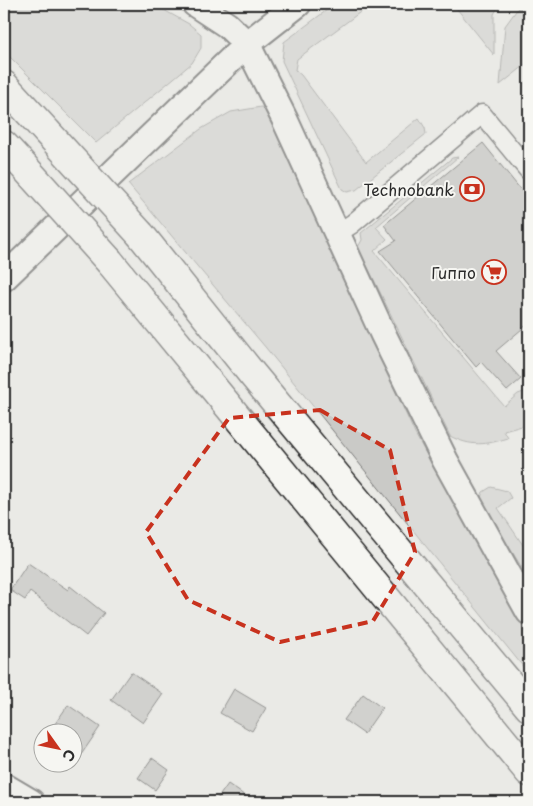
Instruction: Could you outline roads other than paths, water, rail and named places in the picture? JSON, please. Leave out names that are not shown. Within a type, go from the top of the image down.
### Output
[{"type":"highway","points":[[4,85],[141,235],[252,374],[529,707]]},
{"type":"highway","points":[[11,152],[110,262],[529,772]]},
{"type":"street","points":[[195,4],[227,25],[247,44],[285,120],[336,234],[445,460],[529,612]]},
{"type":"street","points":[[4,278],[247,44],[298,4]]},
{"type":"street","points":[[336,234],[352,224],[482,114],[529,170]]},
{"type":"street","points":[[4,786],[31,802]]},
{"type":"place","name":"Technobank","points":[[472,189]]},
{"type":"place","name":"Гиппо","points":[[494,272]]}]
